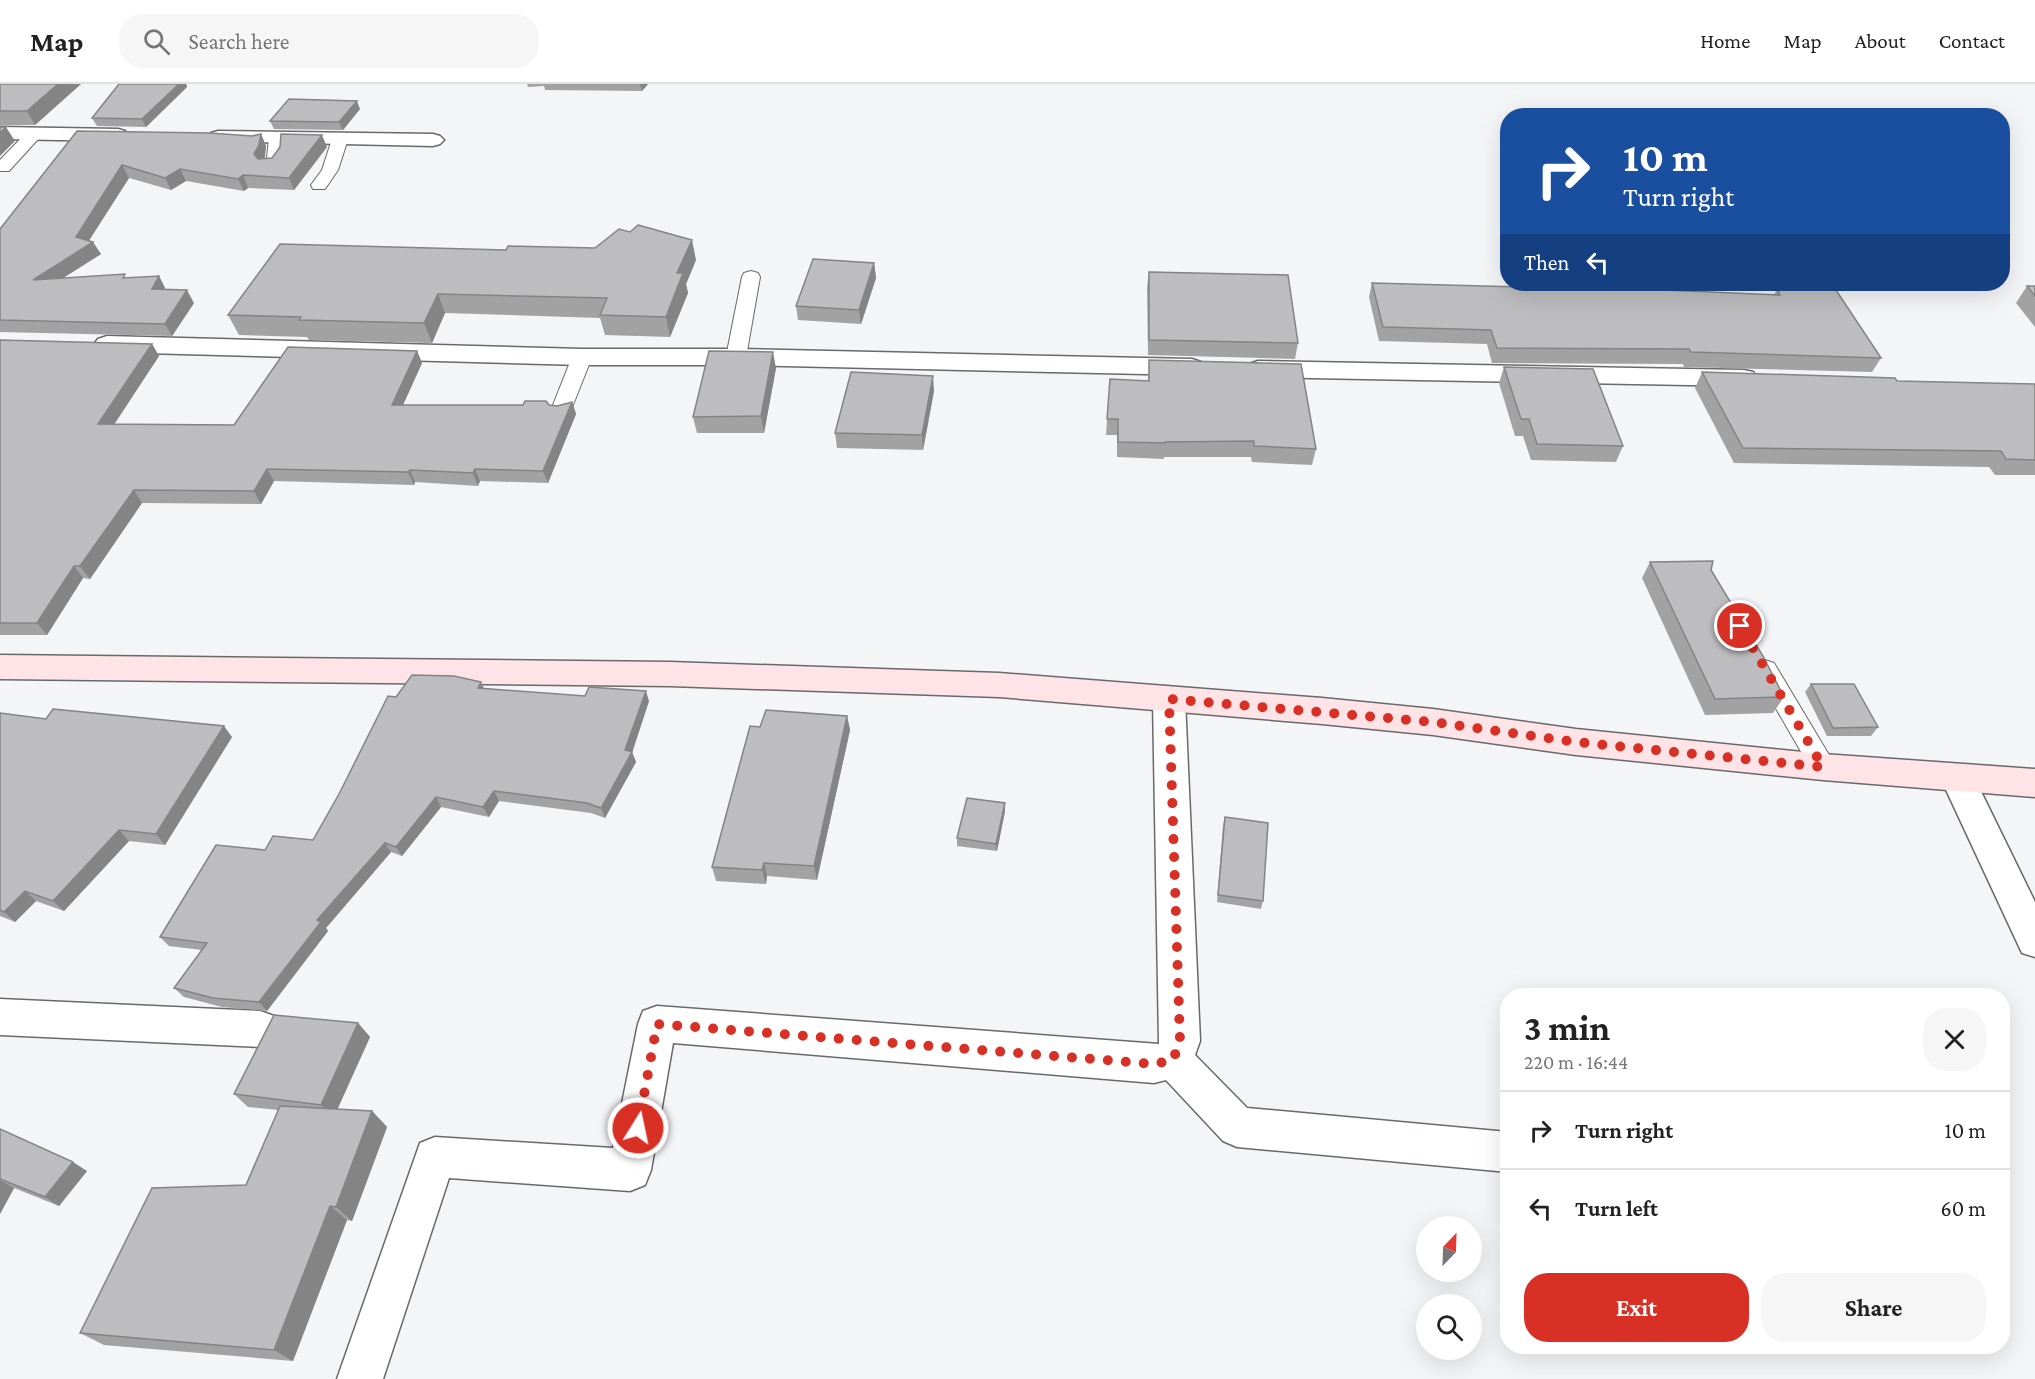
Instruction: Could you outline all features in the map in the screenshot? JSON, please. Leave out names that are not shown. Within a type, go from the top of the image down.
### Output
[{"type":"street","points":[[0,133],[137,136]]},
{"type":"street","points":[[194,136],[433,140]]},
{"type":"street","points":[[83,344],[582,357],[736,357],[1766,379]]},
{"type":"street","points":[[0,667],[682,674],[988,685],[1433,722],[1576,742],[1823,767],[1958,779],[2035,783]]},
{"type":"street","points":[[1169,699],[1180,1041],[1173,1060]]},
{"type":"street","points":[[1958,779],[2035,941]]},
{"type":"street","points":[[0,1017],[260,1029]]},
{"type":"street","points":[[360,1379],[435,1157],[630,1170],[657,1024],[1154,1064],[1173,1060]]},
{"type":"street","points":[[1173,1060],[1237,1127],[1500,1151]]},
{"type":"lane","points":[[3,167],[34,134]]},
{"type":"lane","points":[[270,165],[275,158],[278,138]]},
{"type":"lane","points":[[319,185],[330,170],[340,140]]},
{"type":"lane","points":[[736,357],[751,277]]},
{"type":"lane","points":[[561,410],[582,357]]},
{"type":"lane","points":[[1752,646],[1823,767]]},
{"type":"building","points":[[0,84],[58,84],[27,111],[0,111]]},
{"type":"building","points":[[119,84],[179,84],[142,119],[92,118]]},
{"type":"building","points":[[289,99],[357,101],[339,122],[270,121]]},
{"type":"building","points":[[77,131],[252,136],[261,134],[254,154],[258,159],[272,158],[280,147],[281,134],[322,135],[289,178],[243,175],[238,179],[180,169],[165,178],[122,165],[76,237],[93,242],[33,280],[125,274],[123,278],[159,276],[152,289],[187,290],[165,324],[0,320],[0,229]]},
{"type":"building","points":[[638,225],[692,240],[677,273],[683,273],[666,317],[600,315],[607,298],[438,294],[424,323],[299,320],[301,317],[228,315],[280,244],[506,250],[508,246],[595,248],[619,229],[630,232]]},
{"type":"building","points":[[813,259],[874,263],[859,310],[796,306]]},
{"type":"building","points":[[1149,272],[1288,275],[1298,343],[1149,340]]},
{"type":"building","points":[[1372,283],[1500,286],[1500,291],[1686,291],[1780,295],[1778,291],[1837,291],[1881,358],[1691,352],[1689,349],[1497,348],[1491,330],[1383,327]]},
{"type":"building","points":[[2027,286],[2035,286],[2035,296]]},
{"type":"building","points":[[0,340],[152,344],[98,424],[234,425],[288,347],[417,351],[392,405],[523,405],[525,401],[546,401],[549,405],[557,406],[572,402],[543,471],[475,469],[473,473],[267,469],[254,491],[134,490],[80,566],[74,566],[37,623],[0,623]]},
{"type":"building","points":[[709,351],[773,352],[761,416],[693,417]]},
{"type":"building","points":[[1149,360],[1301,364],[1316,449],[1254,446],[1254,441],[1118,442],[1118,419],[1107,419],[1110,379],[1149,381]]},
{"type":"building","points":[[1504,367],[1593,369],[1623,446],[1537,444],[1529,419],[1521,419]]},
{"type":"building","points":[[851,372],[933,376],[922,435],[835,433]]},
{"type":"building","points":[[1702,372],[1895,378],[1897,381],[2035,384],[2035,460],[2006,459],[2001,451],[1743,448]]},
{"type":"building","points":[[1713,561],[1711,570],[1763,656],[1784,697],[1715,699],[1650,562]]},
{"type":"building","points":[[412,675],[454,676],[481,682],[478,688],[585,696],[589,687],[646,691],[625,750],[632,752],[601,808],[587,803],[494,791],[483,807],[436,797],[396,847],[385,843],[317,920],[321,922],[259,1002],[213,998],[174,988],[207,943],[160,937],[216,845],[265,850],[273,836],[313,840],[339,794],[388,696],[396,697]]},
{"type":"building","points":[[1811,684],[1854,684],[1878,727],[1833,728]]},
{"type":"building","points":[[53,709],[224,726],[156,834],[119,830],[53,901],[25,891],[4,912],[0,910],[0,713],[46,719]]},
{"type":"building","points":[[766,710],[847,716],[814,866],[764,863],[762,870],[712,867],[750,726],[760,727]]},
{"type":"building","points":[[967,798],[1005,803],[996,844],[957,838]]},
{"type":"building","points":[[1225,817],[1268,823],[1263,901],[1218,895]]},
{"type":"building","points":[[274,1015],[358,1023],[321,1105],[234,1094]]},
{"type":"building","points":[[280,1106],[372,1111],[336,1207],[330,1206],[274,1350],[80,1333],[152,1188],[246,1185]]},
{"type":"building","points":[[0,1129],[73,1162],[45,1197],[0,1179]]},
{"type":"route","points":[[638,1128],[657,1024],[1154,1064],[1173,1060],[1180,1041],[1169,699],[1433,722],[1576,742],[1823,767],[1740,626]]}]
